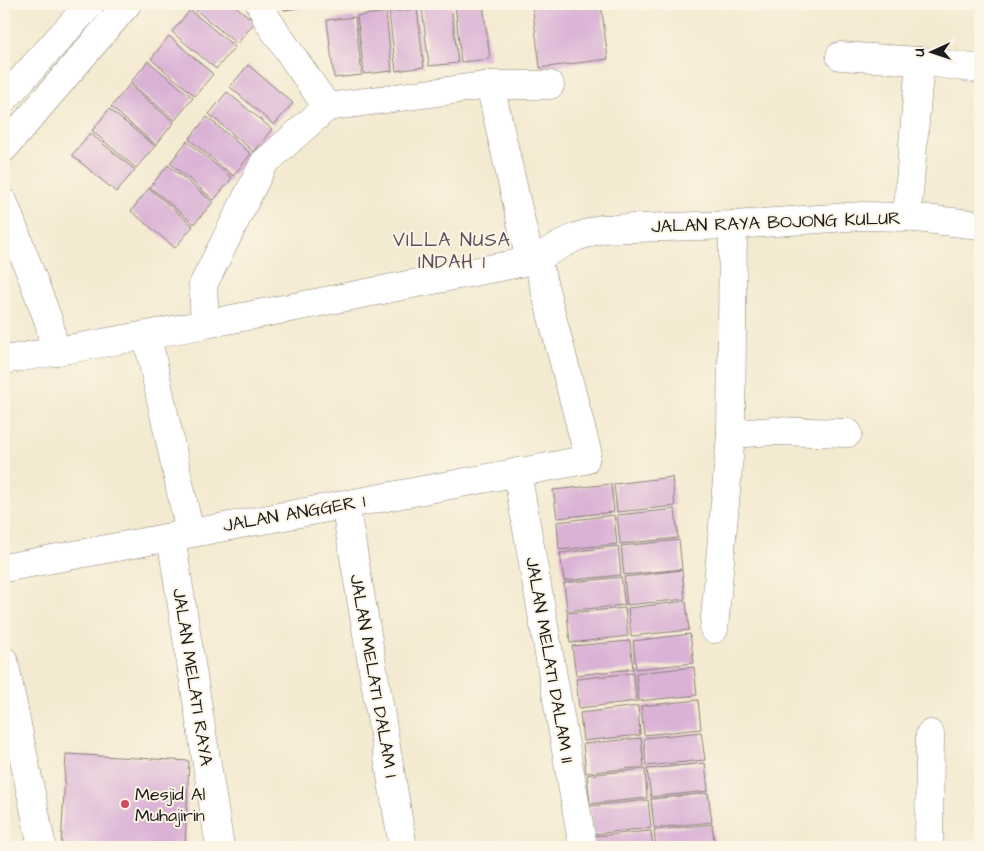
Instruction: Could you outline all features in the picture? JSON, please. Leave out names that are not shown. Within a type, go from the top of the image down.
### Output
[{"type":"street","points":[[4,148],[127,4]]},
{"type":"street","points":[[260,4],[268,20],[327,107]]},
{"type":"street","points":[[4,99],[77,10]]},
{"type":"street","points":[[840,56],[980,69]]},
{"type":"street","points":[[907,217],[920,62]]},
{"type":"street","points":[[490,85],[533,260]]},
{"type":"street","points":[[205,323],[203,285],[264,163],[327,107],[490,85],[550,85]]},
{"type":"street","points":[[4,203],[49,322],[55,352]]},
{"type":"street","name":"JALAN RAYA BOJONG KULUR","points":[[4,360],[148,336],[205,323],[533,260],[576,237],[600,229],[733,225],[862,216],[907,217],[980,225]]},
{"type":"street","points":[[714,629],[731,434],[733,225]]},
{"type":"street","name":"JALAN ANGGER 1","points":[[4,568],[585,460],[587,451],[533,260]]},
{"type":"street","name":"JALAN MELATI RAYA","points":[[148,336],[180,535],[220,847]]},
{"type":"street","points":[[731,434],[774,431],[848,432]]},
{"type":"street","name":"JALAN MELATI DALAM II","points":[[517,472],[583,847]]},
{"type":"street","name":"JALAN MELATI DALAM I","points":[[344,504],[403,847]]},
{"type":"street","points":[[4,661],[42,847]]},
{"type":"street","points":[[928,847],[930,734]]},
{"type":"building","points":[[194,4],[233,4],[255,22],[237,44],[192,7]]},
{"type":"building","points":[[284,4],[312,4],[313,6],[284,10]]},
{"type":"building","points":[[455,4],[483,4],[490,59],[461,62]]},
{"type":"building","points":[[532,4],[601,4],[608,59],[540,68]]},
{"type":"building","points":[[451,5],[458,63],[429,66],[422,8]]},
{"type":"building","points":[[417,9],[424,67],[396,71],[389,12]]},
{"type":"building","points":[[190,10],[235,47],[216,69],[172,32]]},
{"type":"building","points":[[386,12],[392,71],[364,74],[357,16]]},
{"type":"building","points":[[355,17],[362,75],[334,78],[327,20]]},
{"type":"building","points":[[169,36],[213,74],[195,96],[151,59]]},
{"type":"building","points":[[148,61],[193,98],[175,120],[130,83]]},
{"type":"building","points":[[248,65],[293,103],[274,125],[230,87]]},
{"type":"building","points":[[129,85],[174,122],[156,145],[111,107]]},
{"type":"building","points":[[227,92],[272,129],[254,152],[209,114]]},
{"type":"building","points":[[109,109],[155,146],[136,168],[92,131]]},
{"type":"building","points":[[207,117],[251,154],[233,176],[189,139]]},
{"type":"building","points":[[90,133],[135,170],[116,192],[72,155]]},
{"type":"building","points":[[187,141],[232,178],[214,200],[170,163]]},
{"type":"building","points":[[168,165],[213,202],[194,224],[150,187]]},
{"type":"building","points":[[149,188],[193,226],[175,248],[131,211]]},
{"type":"building","points":[[672,477],[675,506],[617,512],[614,484]]},
{"type":"building","points":[[611,484],[614,512],[557,518],[553,490]]},
{"type":"building","points":[[675,509],[678,538],[620,544],[617,515]]},
{"type":"building","points":[[614,515],[617,544],[559,550],[557,522]]},
{"type":"building","points":[[679,540],[682,569],[624,575],[621,546]]},
{"type":"building","points":[[618,546],[621,575],[564,581],[560,553]]},
{"type":"building","points":[[682,570],[685,599],[627,605],[624,577]]},
{"type":"building","points":[[621,577],[625,605],[567,611],[564,583]]},
{"type":"building","points":[[686,601],[689,630],[631,636],[628,608]]},
{"type":"building","points":[[625,608],[628,636],[570,643],[567,613]]},
{"type":"building","points":[[690,634],[694,663],[636,669],[633,641]]},
{"type":"building","points":[[630,641],[633,669],[576,675],[572,646]]},
{"type":"building","points":[[694,667],[697,695],[639,701],[636,673]]},
{"type":"building","points":[[633,673],[637,701],[579,708],[576,679]]},
{"type":"building","points":[[698,700],[701,729],[644,735],[641,706]]},
{"type":"building","points":[[638,706],[640,735],[583,741],[580,713]]},
{"type":"building","points":[[701,732],[705,760],[646,766],[644,738]]},
{"type":"building","points":[[641,738],[644,767],[586,773],[583,744]]},
{"type":"building","name":"Mesjid Al Muhajirin","points":[[66,754],[189,761],[185,847],[61,847]]},
{"type":"building","points":[[705,763],[708,791],[651,797],[647,769]]},
{"type":"building","points":[[645,769],[647,798],[590,804],[587,775]]},
{"type":"building","points":[[708,793],[712,822],[654,828],[651,799]]},
{"type":"building","points":[[648,800],[651,828],[593,834],[590,806]]},
{"type":"building","points":[[712,824],[715,847],[656,847],[654,830]]},
{"type":"building","points":[[651,831],[653,847],[595,847],[594,836]]},
{"type":"place","name":"Mesjid Al Muhajirin","points":[[125,804]]},
{"type":"district","name":"VILLA NUSA INDAH 1","points":[[452,250]]}]
